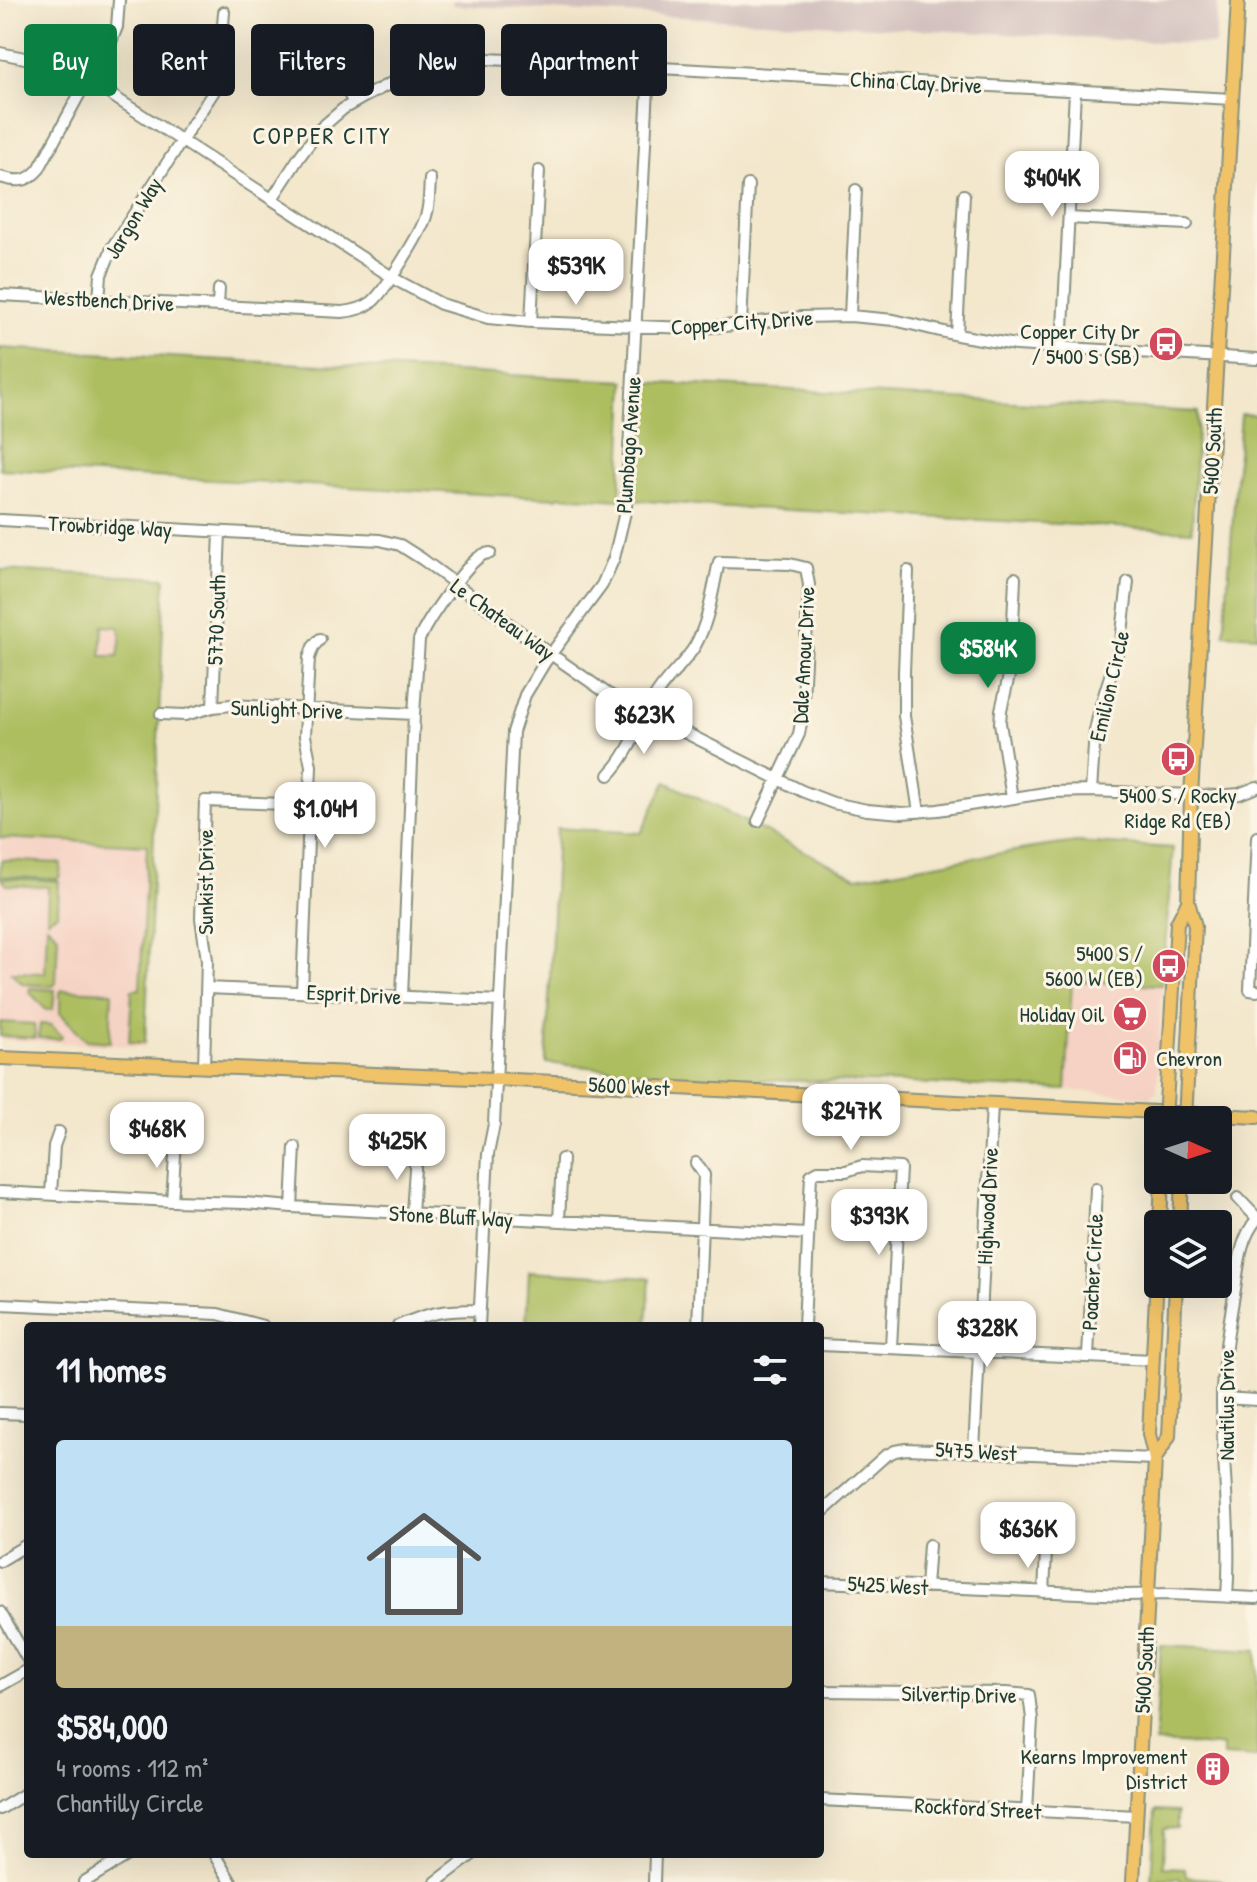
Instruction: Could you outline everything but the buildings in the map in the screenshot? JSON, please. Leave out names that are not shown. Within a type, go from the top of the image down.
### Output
[{"type":"main road","name":"5400 South","points":[[1187,1106],[1195,926],[1188,902],[1191,796],[1238,0]]},
{"type":"main road","name":"5400 South","points":[[1166,1106],[1177,923],[1188,902]]},
{"type":"main road","name":"5600 West","points":[[0,1058],[495,1079],[1144,1116]]},
{"type":"main road","name":"5600 West","points":[[1232,1117],[1257,1117]]},
{"type":"main road","name":"5400 South","points":[[1133,1882],[1155,1459],[1149,1434],[1156,1298]]},
{"type":"main road","name":"5400 South","points":[[1155,1459],[1169,1436],[1175,1298]]},
{"type":"street","points":[[116,24],[119,0]]},
{"type":"street","name":"Jargon Way","points":[[99,300],[101,275],[107,256],[214,91],[219,78],[224,12]]},
{"type":"street","name":"Copper City Drive","points":[[0,53],[24,58]]},
{"type":"street","name":"China Clay Drive","points":[[272,199],[321,128],[353,102],[420,68],[454,59],[501,60]]},
{"type":"street","name":"China Clay Drive","points":[[667,69],[1232,99]]},
{"type":"street","points":[[1062,348],[1075,91]]},
{"type":"street","points":[[0,177],[19,182],[34,175],[79,96]]},
{"type":"street","name":"Copper City Drive","points":[[113,96],[422,295],[488,318],[702,328],[802,317],[850,316],[894,320],[1016,345],[1257,359]]},
{"type":"street","points":[[350,96],[353,102]]},
{"type":"street","name":"Plumbago Avenue","points":[[479,1322],[488,1154],[494,1124],[513,732],[525,695],[550,654],[602,585],[614,558],[626,508],[648,96]]},
{"type":"street","points":[[531,322],[539,171]]},
{"type":"street","name":"Westbench Drive","points":[[0,295],[351,311],[374,300],[417,235],[425,218],[430,179]]},
{"type":"street","points":[[741,324],[748,185]]},
{"type":"street","points":[[850,316],[856,190]]},
{"type":"street","points":[[957,335],[964,195]]},
{"type":"street","points":[[1069,218],[1187,224]]},
{"type":"street","points":[[218,305],[219,289]]},
{"type":"street","name":"Trowbridge Way","points":[[0,520],[220,532]]},
{"type":"street","name":"Le Chateau Way","points":[[220,532],[390,542],[408,550],[608,694],[818,798],[850,807],[885,812],[919,812],[1051,792],[1191,796],[1239,794],[1257,787]]},
{"type":"street","name":"5770 South","points":[[213,707],[220,532]]},
{"type":"street","points":[[402,996],[419,640],[423,629],[476,559],[490,553]]},
{"type":"street","name":"Dale Amour Drive","points":[[646,713],[659,690],[695,646],[714,596],[719,562],[790,564],[806,568],[809,585],[802,718],[795,747],[758,821]]},
{"type":"street","points":[[908,571],[904,716],[919,812]]},
{"type":"street","points":[[1012,798],[1000,723],[1011,667],[1015,578]]},
{"type":"street","name":"Emilion Circle","points":[[1091,791],[1095,731],[1121,641],[1128,582]]},
{"type":"street","points":[[302,991],[311,766],[305,736],[309,658],[320,639]]},
{"type":"street","name":"Sunlight Drive","points":[[161,714],[185,715],[231,705],[414,714]]},
{"type":"street","points":[[609,775],[621,763],[646,713]]},
{"type":"street","name":"Sunkist Drive","points":[[204,1067],[207,960],[201,918],[205,801],[309,805]]},
{"type":"street","points":[[1253,990],[1257,837]]},
{"type":"street","name":"Esprit Drive","points":[[207,988],[500,1001]]},
{"type":"street","name":"Highwood Drive","points":[[974,1450],[992,1105]]},
{"type":"street","points":[[51,1194],[54,1146],[59,1132]]},
{"type":"street","points":[[172,1201],[176,1140]]},
{"type":"street","points":[[292,1207],[295,1147]]},
{"type":"street","points":[[412,1214],[416,1153]]},
{"type":"street","points":[[559,1221],[562,1159]]},
{"type":"street","points":[[696,1163],[704,1175],[698,1322]]},
{"type":"street","points":[[804,1322],[811,1175],[818,1171],[846,1171],[862,1166],[900,1168],[891,1348]]},
{"type":"street","name":"Poacher Circle","points":[[1088,1357],[1096,1188]]},
{"type":"street","name":"Stone Bluff Way","points":[[0,1192],[807,1234]]},
{"type":"street","name":"Nautilus Drive","points":[[1227,1597],[1229,1538],[1222,1398],[1224,1354],[1242,1248],[1257,1218],[1238,1198]]},
{"type":"street","points":[[0,1304],[218,1314],[248,1322]]},
{"type":"street","points":[[407,1322],[426,1314],[479,1310]]},
{"type":"street","points":[[824,1345],[1153,1360]]},
{"type":"street","points":[[1222,1398],[1257,1400]]},
{"type":"street","points":[[0,1413],[24,1414]]},
{"type":"street","name":"5475 West","points":[[824,1510],[885,1456],[895,1451],[915,1448],[1155,1459]]},
{"type":"street","points":[[926,1587],[929,1545]]},
{"type":"street","points":[[0,1561],[24,1546]]},
{"type":"street","points":[[1044,1592],[1046,1551]]},
{"type":"street","name":"5425 West","points":[[824,1582],[1257,1598]]},
{"type":"street","points":[[0,1612],[24,1653]]},
{"type":"street","points":[[0,1686],[24,1672]]},
{"type":"street","name":"Silvertip Drive","points":[[824,1691],[1029,1695],[1032,1719],[1027,1811]]},
{"type":"street","points":[[0,1809],[24,1794]]},
{"type":"street","name":"Rockford Street","points":[[824,1800],[1137,1816]]},
{"type":"street","points":[[88,1881],[124,1858]]},
{"type":"street","points":[[216,1858],[231,1882]]},
{"type":"street","points":[[436,1882],[468,1858]]},
{"type":"street","points":[[654,1882],[655,1858]]},
{"type":"shaded area","points":[[453,0],[1218,0],[1215,45],[452,5]]},
{"type":"shaded area","points":[[0,570],[165,578],[145,1047],[0,1040]]},
{"type":"shaded area","points":[[1072,980],[1162,985],[1157,1090],[1150,1097],[1066,1090]]},
{"type":"green space","points":[[0,348],[625,381],[620,500],[0,469]]},
{"type":"green space","points":[[641,382],[1198,412],[1192,531],[635,500]]},
{"type":"green space","points":[[1241,414],[1257,415],[1257,636],[1224,634]]},
{"type":"green space","points":[[0,570],[165,578],[145,1043],[129,1042],[132,990],[140,989],[147,845],[0,838]],"holes":[[[103,626],[119,627],[118,656],[101,656]]]},
{"type":"green space","points":[[666,782],[856,877],[1076,842],[1173,848],[1162,985],[1072,981],[1066,1090],[718,1079],[546,1063],[557,828],[641,833]]},
{"type":"green space","points":[[1,860],[59,863],[60,876],[57,879],[0,876]]},
{"type":"green space","points":[[1,878],[59,881],[58,913],[47,920],[48,887],[7,885]]},
{"type":"green space","points":[[47,925],[58,935],[56,983],[53,986],[23,984],[11,972],[45,973]]},
{"type":"green space","points":[[30,988],[55,990],[53,1009],[46,1010],[29,991]]},
{"type":"green space","points":[[62,990],[112,992],[110,1042],[86,1040],[60,1013]]},
{"type":"green space","points":[[0,1022],[34,1024],[35,1038],[0,1036]]},
{"type":"green space","points":[[40,1024],[51,1025],[62,1036],[60,1039],[38,1038]]},
{"type":"green space","points":[[529,1271],[650,1278],[647,1322],[526,1322]]},
{"type":"green space","points":[[1161,1645],[1257,1650],[1257,1758],[1223,1756],[1221,1746],[1155,1743]]},
{"type":"green space","points":[[1155,1811],[1177,1812],[1177,1828],[1164,1829],[1163,1867],[1185,1868],[1186,1877],[1224,1882],[1182,1882],[1179,1878],[1151,1882]]},
{"type":"place","name":"Copper City Dr / 5400 S (SB)","points":[[1166,344]]},
{"type":"place","name":"5400 S / Rocky Ridge Rd (EB)","points":[[1178,759]]},
{"type":"place","name":"5400 S / 5600 W (EB)","points":[[1169,966]]},
{"type":"place","name":"Holiday Oil","points":[[1130,1014]]},
{"type":"place","name":"Chevron","points":[[1130,1058]]},
{"type":"place","name":"Kearns Improvement District","points":[[1213,1769]]},
{"type":"district","name":"COPPER CITY","points":[[322,135]]}]
